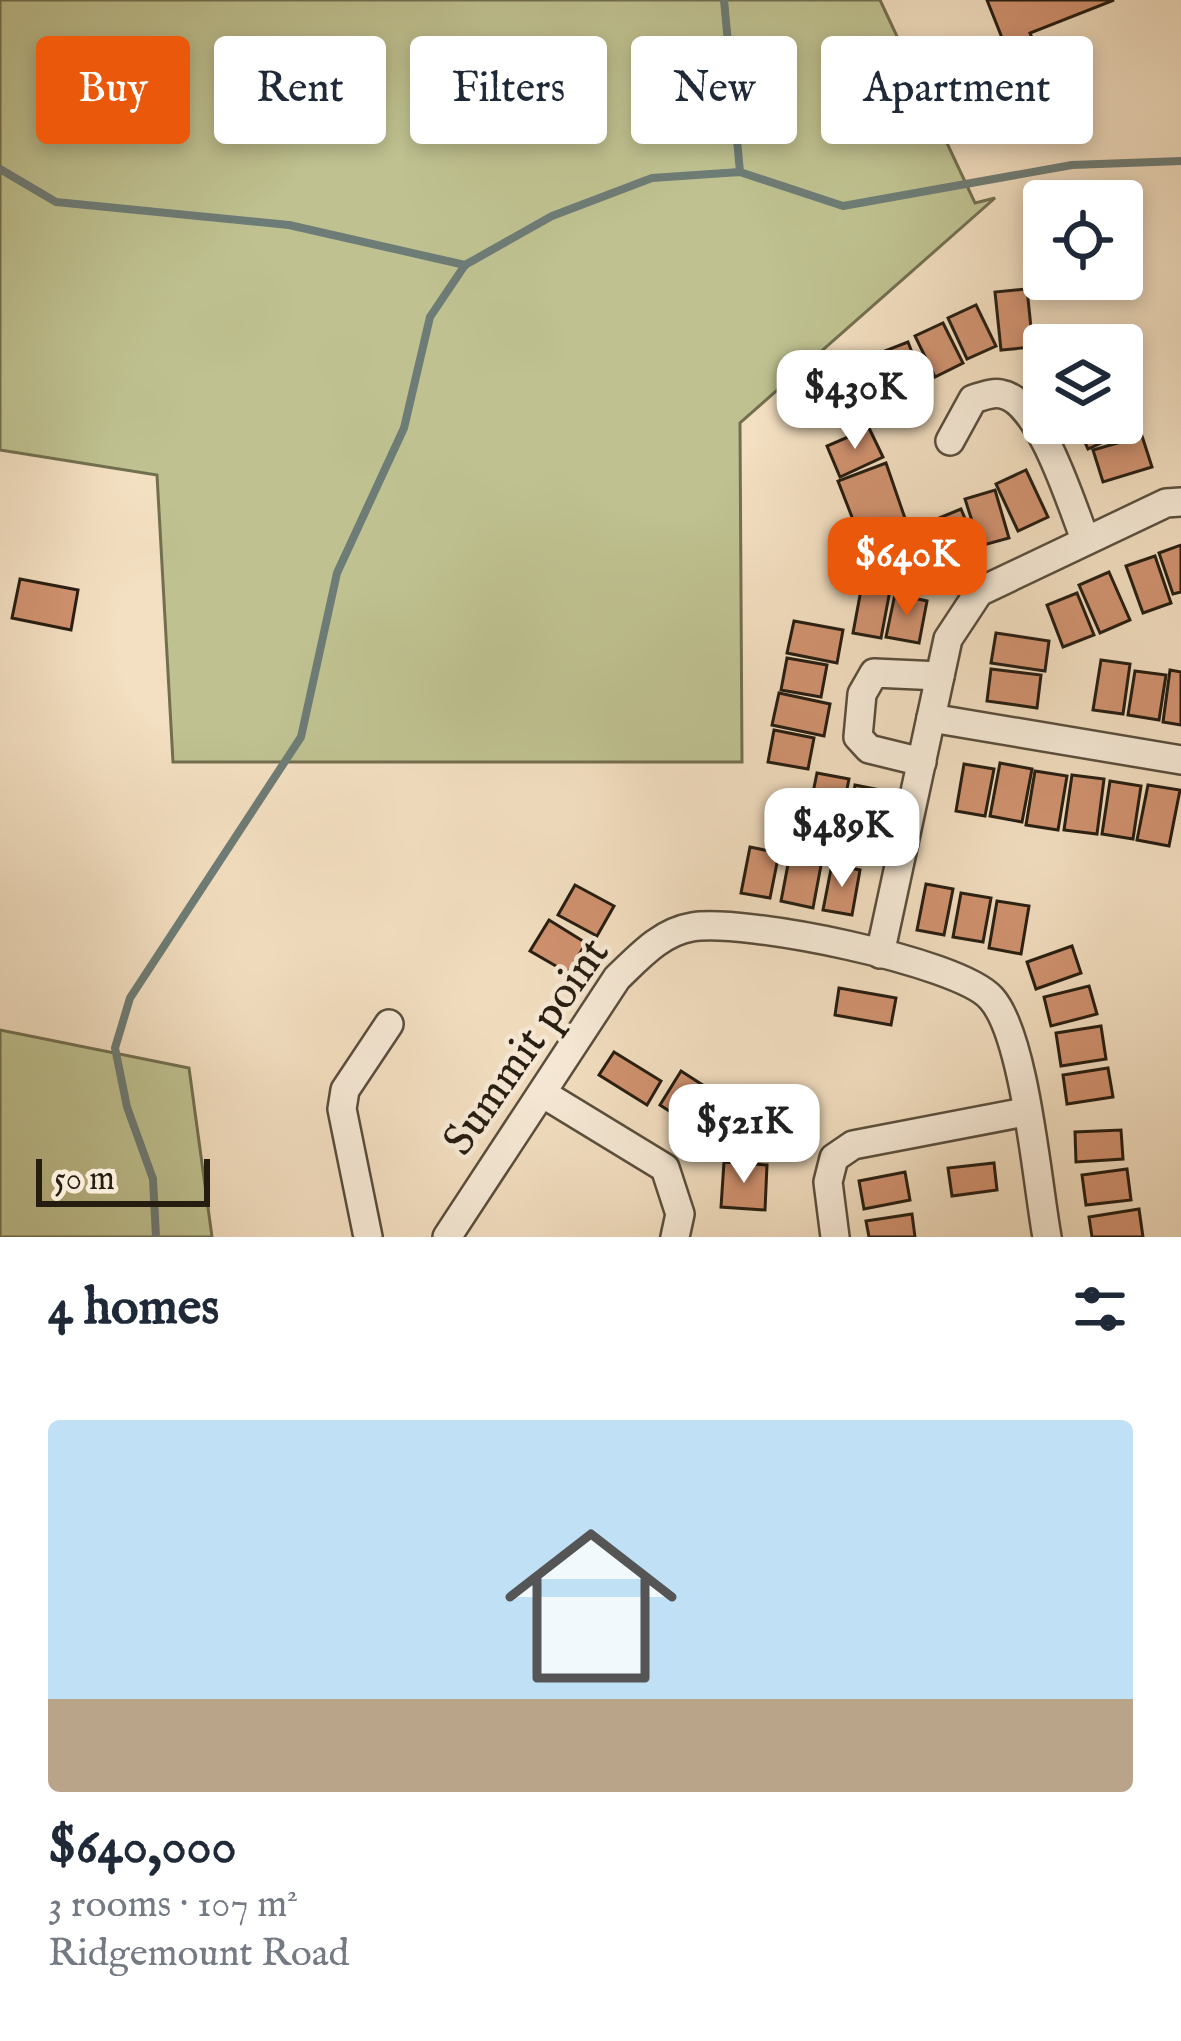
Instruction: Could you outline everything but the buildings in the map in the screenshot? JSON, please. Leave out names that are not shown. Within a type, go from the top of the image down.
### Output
[{"type":"street","points":[[950,441],[973,399],[998,393],[1021,402],[1036,422],[1085,539]]},
{"type":"street","points":[[880,954],[948,639],[979,592],[1176,497]]},
{"type":"street","points":[[922,762],[869,749],[858,737],[862,694],[874,673],[940,676]]},
{"type":"street","points":[[932,718],[1181,760]]},
{"type":"street","name":"Summit point","points":[[447,1237],[617,978],[652,944],[688,927],[734,925],[951,973],[989,995],[1010,1027],[1047,1237]]},
{"type":"street","points":[[368,1237],[342,1109],[345,1090],[389,1024]]},
{"type":"street","points":[[542,1093],[665,1168],[680,1214],[675,1237]]},
{"type":"street","points":[[835,1237],[828,1182],[834,1159],[853,1145],[1025,1112]]},
{"type":"green space","points":[[0,0],[880,0],[897,36],[821,36],[821,144],[947,144],[975,203],[995,198],[740,423],[742,762],[173,762],[157,475],[0,450]]},
{"type":"green space","points":[[0,1030],[189,1068],[212,1237],[0,1237]]},
{"type":"waterway","points":[[724,0],[740,172]]},
{"type":"waterway","points":[[156,1237],[153,1179],[127,1107],[115,1048],[130,998],[301,737],[337,573],[404,428],[430,317],[465,265],[552,216],[652,178],[740,172],[843,206],[1072,165],[1181,161]]},
{"type":"waterway","points":[[0,169],[56,202],[289,225],[465,265]]}]
